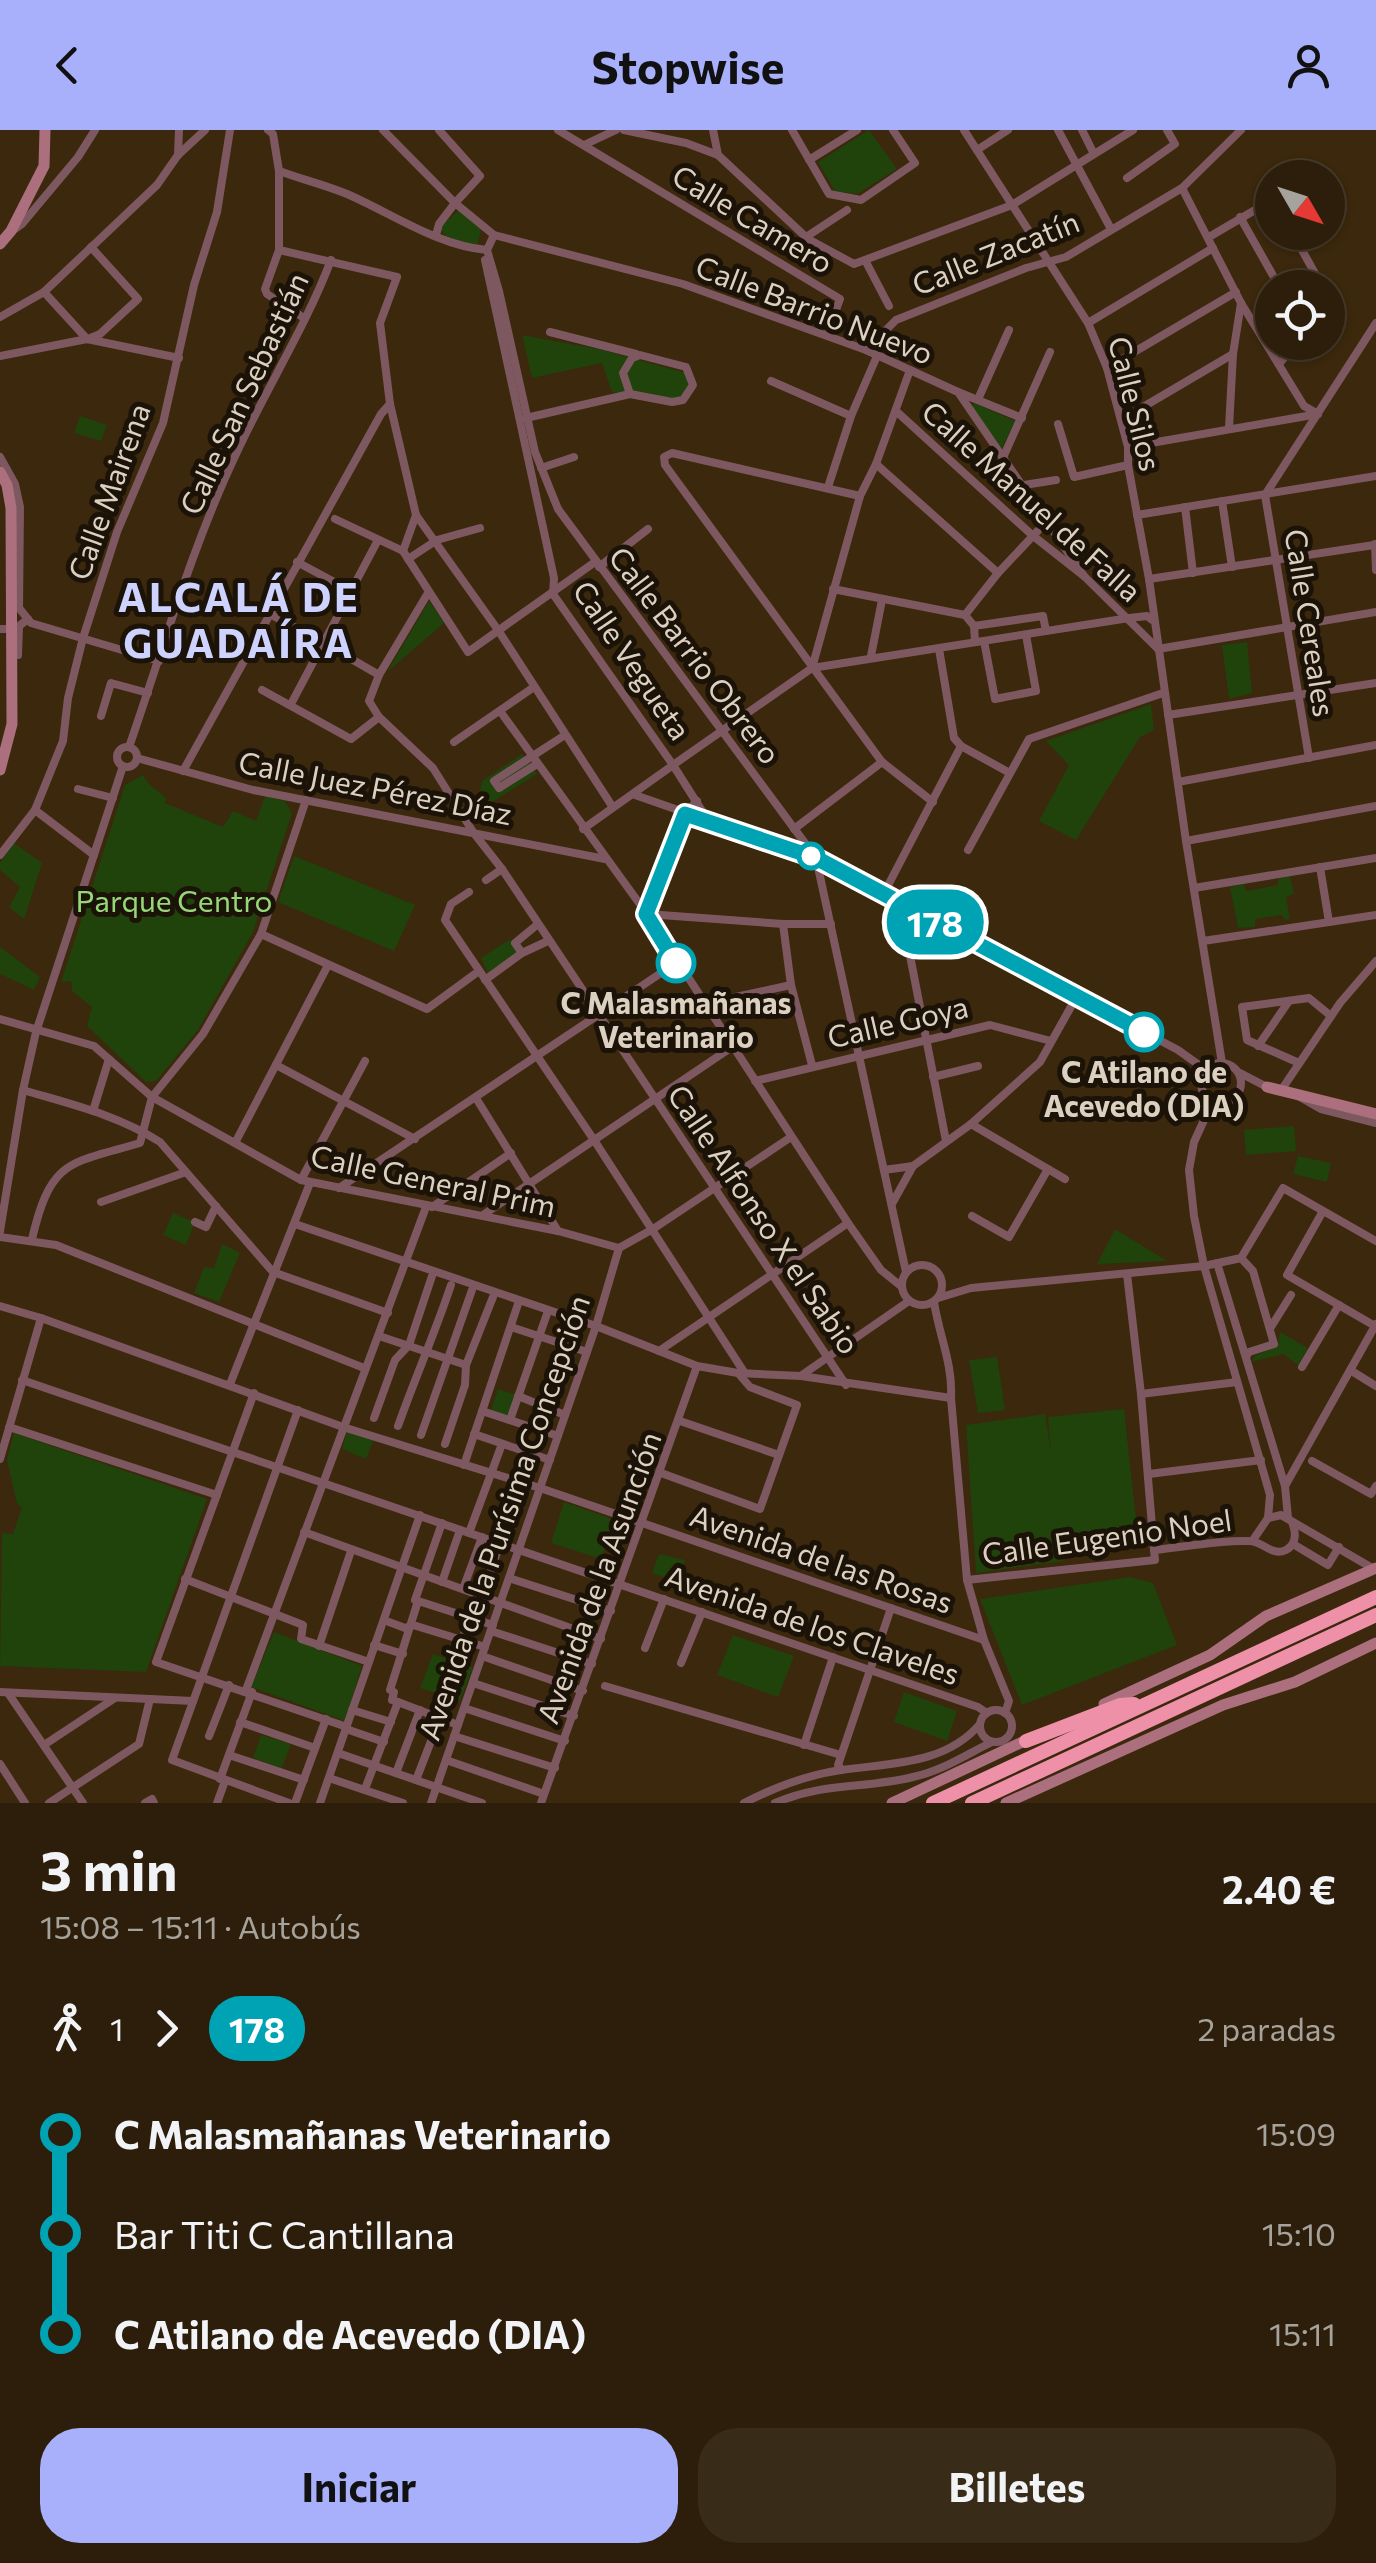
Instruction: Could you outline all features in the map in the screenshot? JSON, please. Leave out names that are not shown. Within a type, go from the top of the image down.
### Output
[{"type":"highway","points":[[934,1803],[1376,1597]]},
{"type":"highway","points":[[972,1803],[1376,1615]]},
{"type":"highway","points":[[1026,1741],[1120,1705],[1144,1704]]},
{"type":"street","points":[[0,244],[11,231],[44,166],[44,130]]},
{"type":"street","points":[[11,231],[45,197],[95,130]]},
{"type":"street","points":[[178,155],[179,130]]},
{"type":"street","points":[[0,317],[44,292],[157,186],[178,155],[205,130]]},
{"type":"street","name":"Calle Mairena","points":[[0,855],[35,810],[63,741],[68,698],[83,638],[116,532],[163,423],[194,284],[217,212],[230,130]]},
{"type":"street","points":[[268,130],[274,134],[279,171],[279,250],[265,289],[304,318]]},
{"type":"street","points":[[279,171],[344,193],[422,230],[485,250],[494,235],[455,203],[383,130]]},
{"type":"street","points":[[436,234],[439,224],[480,176],[439,130]]},
{"type":"street","name":"Calle Camero","points":[[558,130],[840,299],[827,335]]},
{"type":"street","points":[[584,146],[616,130]]},
{"type":"street","points":[[624,130],[686,143],[718,155],[806,237],[854,264],[1012,205],[1133,130]]},
{"type":"street","points":[[792,130],[829,194],[861,200],[915,163],[893,130]]},
{"type":"street","points":[[809,160],[857,130]]},
{"type":"street","name":"Calle Silos","points":[[964,130],[1088,323],[1107,368],[1128,447],[1152,606],[1146,624]]},
{"type":"street","points":[[978,150],[1008,130]]},
{"type":"street","points":[[1058,130],[1112,229]]},
{"type":"street","points":[[1082,130],[1094,154]]},
{"type":"street","points":[[1127,178],[1175,144],[1167,130]]},
{"type":"street","name":"Calle Zacatín","points":[[866,350],[896,320],[1026,268],[1066,257],[1182,188],[1241,130]]},
{"type":"street","points":[[716,131],[718,155]]},
{"type":"street","points":[[1182,188],[1242,303],[1304,406],[1318,414]]},
{"type":"street","points":[[1208,237],[1255,209]]},
{"type":"street","points":[[806,237],[847,210]]},
{"type":"street","points":[[1240,217],[1270,270]]},
{"type":"street","name":"Calle Barrio Nuevo","points":[[494,235],[682,284],[866,350],[958,392],[1084,576]]},
{"type":"street","points":[[0,356],[88,339],[100,334],[138,299],[91,247]]},
{"type":"street","points":[[1088,323],[1212,248]]},
{"type":"street","points":[[279,250],[398,277],[380,322],[390,404],[416,514],[498,630],[612,806]]},
{"type":"street","name":"Calle Barrio Obrero","points":[[485,250],[499,290],[526,418],[558,509],[816,858]]},
{"type":"street","name":"Calle Vegueta","points":[[485,250],[554,578],[553,594],[709,822]]},
{"type":"street","name":"Calle San Sebastián","points":[[129,747],[192,564],[235,455],[332,260]]},
{"type":"street","points":[[866,262],[889,306]]},
{"type":"street","points":[[44,292],[88,339],[179,358]]},
{"type":"street","points":[[1107,368],[1236,292]]},
{"type":"street","points":[[1228,428],[1233,354],[1242,303]]},
{"type":"street","points":[[1266,494],[1375,323]]},
{"type":"street","points":[[979,398],[1009,330]]},
{"type":"street","points":[[526,418],[630,394],[672,402],[682,400],[693,385],[686,367],[550,332]]},
{"type":"street","points":[[1002,460],[1050,352]]},
{"type":"street","points":[[1121,420],[1233,354]]},
{"type":"street","points":[[630,394],[623,372],[632,358],[640,356]]},
{"type":"street","points":[[828,487],[876,356]]},
{"type":"street","points":[[1280,364],[1283,360]]},
{"type":"street","points":[[812,668],[860,496],[876,464],[910,370]]},
{"type":"street","points":[[771,382],[851,416]]},
{"type":"street","points":[[958,392],[1022,418]]},
{"type":"street","points":[[182,771],[380,414],[390,404]]},
{"type":"street","name":"Calle Manuel de Falla","points":[[896,411],[1129,618]]},
{"type":"street","points":[[1128,447],[1318,414]]},
{"type":"street","points":[[1058,424],[1074,476],[1128,464]]},
{"type":"street","points":[[860,496],[672,453],[664,457],[665,465],[882,762],[933,802]]},
{"type":"street","points":[[0,457],[15,484],[19,608],[31,623],[159,660]]},
{"type":"street","points":[[541,468],[574,457]]},
{"type":"street","points":[[876,464],[998,572]]},
{"type":"street","points":[[0,472],[16,525],[5,629],[6,722],[0,770]]},
{"type":"street","points":[[1138,515],[1376,476]]},
{"type":"street","points":[[1024,485],[1056,480]]},
{"type":"street","name":"Calle Cereales","points":[[1266,494],[1309,758]]},
{"type":"street","points":[[1222,501],[1232,567]]},
{"type":"street","points":[[1185,507],[1193,573]]},
{"type":"street","points":[[540,515],[558,509]]},
{"type":"street","points":[[405,555],[416,514]]},
{"type":"street","points":[[335,519],[405,555],[468,652],[648,529]]},
{"type":"street","points":[[965,616],[998,572],[1047,521]]},
{"type":"street","points":[[405,555],[437,540],[480,528]]},
{"type":"street","points":[[292,704],[378,540]]},
{"type":"street","points":[[1148,580],[1375,543],[1376,570]]},
{"type":"street","points":[[297,562],[351,591]]},
{"type":"street","points":[[833,589],[965,616],[980,641],[995,699],[1036,692],[1026,635]]},
{"type":"street","points":[[262,690],[351,739],[378,717],[369,701],[428,593]]},
{"type":"street","points":[[871,656],[882,600]]},
{"type":"street","points":[[1158,649],[1376,612]]},
{"type":"street","points":[[270,614],[302,632]]},
{"type":"street","points":[[974,626],[1043,616],[1046,631]]},
{"type":"street","points":[[583,830],[812,668],[1129,618],[1146,624],[1158,649],[1222,1064]]},
{"type":"street","points":[[18,655],[18,626],[28,619]]},
{"type":"street","points":[[939,649],[954,738],[961,746],[1008,772]]},
{"type":"street","points":[[348,657],[380,675]]},
{"type":"street","points":[[101,716],[111,683],[148,693]]},
{"type":"street","points":[[1168,716],[1376,683]]},
{"type":"street","points":[[454,742],[534,687]]},
{"type":"street","points":[[968,850],[1028,738],[1164,693]]},
{"type":"street","points":[[500,711],[646,914],[881,1270],[902,1287],[909,1301],[919,1305],[938,1330]]},
{"type":"street","name":"Calle Alfonso X el Sabio","points":[[378,717],[433,768],[846,1384]]},
{"type":"street","points":[[534,760],[494,781],[498,788],[534,760],[565,735]]},
{"type":"street","points":[[884,893],[961,746]]},
{"type":"street","points":[[1178,782],[1376,746]]},
{"type":"street","points":[[129,747],[137,758],[133,764],[124,766],[118,761],[118,753],[129,747]]},
{"type":"street","name":"Calle Juez Pérez Díaz","points":[[137,758],[306,800],[605,859]]},
{"type":"street","points":[[794,829],[882,762]]},
{"type":"street","points":[[124,766],[36,1032],[0,1234],[56,1245],[364,1368]]},
{"type":"street","points":[[78,789],[113,798]]},
{"type":"street","points":[[634,794],[816,858],[1178,1050],[1206,1070]]},
{"type":"street","points":[[32,1239],[50,1185],[71,1163],[140,1143],[152,1097],[203,1034],[261,934],[306,800]]},
{"type":"street","points":[[646,914],[685,814],[697,801]]},
{"type":"street","points":[[1186,841],[1376,806]]},
{"type":"street","points":[[35,810],[94,855]]},
{"type":"street","points":[[816,858],[893,1202],[905,1274],[902,1287]]},
{"type":"street","points":[[1194,888],[1376,858]]},
{"type":"street","points":[[1320,867],[1329,922]]},
{"type":"street","points":[[486,880],[502,869]]},
{"type":"street","points":[[469,892],[452,904],[445,920],[709,1314],[750,1388],[798,1405],[760,1509],[660,1473]]},
{"type":"street","points":[[900,904],[946,1141]]},
{"type":"street","points":[[646,914],[832,924]]},
{"type":"street","points":[[1203,941],[1376,914]]},
{"type":"street","points":[[522,953],[515,942],[538,924]]},
{"type":"street","points":[[783,924],[792,986],[812,1065]]},
{"type":"street","points":[[261,934],[428,1010],[479,971]]},
{"type":"street","points":[[486,980],[522,953],[548,940]]},
{"type":"street","points":[[1287,1090],[1299,1063],[1331,1016],[1376,960]]},
{"type":"street","points":[[339,1188],[676,963]]},
{"type":"street","points":[[235,1143],[327,966]]},
{"type":"street","points":[[702,1004],[792,986]]},
{"type":"street","points":[[893,1202],[913,1166],[971,1124],[1040,1062],[1077,996]]},
{"type":"street","points":[[1299,1063],[1247,1040],[1242,1008],[1309,998],[1331,1016]]},
{"type":"street","points":[[1258,1046],[1289,1001]]},
{"type":"street","name":"Calle General Prim","points":[[0,1019],[94,1046],[152,1097],[306,1182],[483,1216],[619,1248]]},
{"type":"street","name":"Calle Goya","points":[[755,1081],[990,1024],[1052,1040]]},
{"type":"street","points":[[483,1216],[732,1047]]},
{"type":"street","points":[[93,1111],[108,1059]]},
{"type":"street","points":[[230,1384],[295,1224],[306,1182],[365,1061]]},
{"type":"street","points":[[1217,1263],[1296,1533],[1293,1544],[1277,1552],[1258,1539],[1268,1518],[1270,1494],[1204,1266],[1190,1170],[1194,1142],[1210,1107],[1201,1081],[1206,1070],[1222,1064],[1267,1087]]},
{"type":"street","points":[[276,1065],[414,1138]]},
{"type":"street","points":[[933,1076],[978,1066]]},
{"type":"street","points":[[1236,1071],[1239,1092]]},
{"type":"street","points":[[1204,1093],[1212,1101],[1224,1102],[1248,1087],[1267,1087],[1373,1112]]},
{"type":"street","points":[[23,1090],[127,1121],[160,1142],[273,1272],[388,1313]]},
{"type":"street","points":[[1287,1090],[1320,1109],[1376,1123]]},
{"type":"street","points":[[476,1098],[558,1232]]},
{"type":"street","points":[[971,1124],[1065,1179]]},
{"type":"street","points":[[619,1248],[653,1230],[791,1136]]},
{"type":"street","points":[[217,1803],[274,1613],[364,1368],[429,1207],[511,1153]]},
{"type":"street","points":[[884,1170],[913,1166]]},
{"type":"street","points":[[972,1216],[1009,1238],[1048,1169]]},
{"type":"street","points":[[101,1202],[186,1172]]},
{"type":"street","points":[[919,1305],[970,1288],[1204,1266],[1241,1258],[1282,1188],[1376,1241]]},
{"type":"street","points":[[195,1222],[206,1227],[216,1206]]},
{"type":"street","points":[[1285,1486],[1376,1325],[1288,1275],[1323,1211]]},
{"type":"street","points":[[659,1350],[848,1223]]},
{"type":"street","points":[[295,1224],[596,1326],[697,1366],[951,1398]]},
{"type":"street","name":"Avenida de la Purísima Concepción","points":[[431,1803],[596,1326],[619,1248]]},
{"type":"street","points":[[1241,1258],[1253,1271],[1274,1344],[1248,1352],[1246,1359]]},
{"type":"street","points":[[881,1270],[905,1274],[918,1265],[931,1267],[943,1282],[970,1288]]},
{"type":"street","points":[[1126,1274],[1154,1550]]},
{"type":"street","points":[[374,1418],[395,1360],[409,1345],[432,1276]]},
{"type":"street","points":[[943,1282],[936,1300],[938,1330],[952,1373],[967,1580],[984,1640],[1007,1694],[1005,1713]]},
{"type":"street","points":[[398,1426],[451,1285]]},
{"type":"street","points":[[421,1435],[472,1290]]},
{"type":"street","points":[[1272,1327],[1291,1295]]},
{"type":"street","points":[[445,1444],[465,1384],[466,1365],[493,1298]]},
{"type":"street","points":[[464,1465],[519,1301]]},
{"type":"street","points":[[800,1376],[909,1301]]},
{"type":"street","points":[[1302,1367],[1339,1305]]},
{"type":"street","name":"Avenida de las Rosas","points":[[0,1306],[344,1426],[540,1488],[984,1640]]},
{"type":"street","points":[[510,1420],[548,1310]]},
{"type":"street","points":[[0,1459],[40,1318]]},
{"type":"street","points":[[532,1427],[572,1319]]},
{"type":"street","points":[[511,1327],[587,1352]]},
{"type":"street","points":[[380,1336],[466,1365]]},
{"type":"street","name":"Avenida de la Asunción","points":[[543,1799],[697,1366]]},
{"type":"street","points":[[1350,1370],[1376,1386]]},
{"type":"street","name":"Avenida de los Claveles","points":[[22,1380],[978,1707],[987,1714]]},
{"type":"street","points":[[1141,1394],[1236,1382]]},
{"type":"street","points":[[254,1393],[156,1662],[249,1691],[384,1742]]},
{"type":"street","points":[[518,1396],[565,1415]]},
{"type":"street","points":[[298,1410],[172,1760],[292,1803],[326,1719]]},
{"type":"street","points":[[482,1412],[558,1436]]},
{"type":"street","points":[[680,1421],[779,1455]]},
{"type":"street","points":[[8,1427],[217,1496]]},
{"type":"street","points":[[474,1434],[550,1460]]},
{"type":"street","points":[[442,1582],[502,1444]]},
{"type":"street","points":[[456,1657],[480,1595],[525,1451]]},
{"type":"street","points":[[1149,1474],[1260,1460]]},
{"type":"street","points":[[1312,1461],[1371,1494],[1376,1486]]},
{"type":"street","points":[[1268,1518],[1276,1515],[1290,1520],[1375,1569]]},
{"type":"street","points":[[324,1802],[420,1516]]},
{"type":"street","points":[[442,1523],[390,1690],[394,1692],[392,1700],[458,1725]]},
{"type":"street","points":[[304,1532],[601,1638]]},
{"type":"street","points":[[464,1590],[482,1537]]},
{"type":"street","name":"Calle Eugenio Noel","points":[[967,1580],[1155,1560],[1154,1550],[1258,1539]]},
{"type":"street","points":[[1293,1544],[1328,1565],[1339,1548]]},
{"type":"street","points":[[320,1646],[351,1551]]},
{"type":"street","points":[[892,1803],[1210,1655],[1266,1616],[1375,1569]]},
{"type":"street","points":[[509,1578],[611,1611]]},
{"type":"street","points":[[185,1580],[304,1625],[301,1639],[368,1662]]},
{"type":"street","points":[[645,1648],[664,1599]]},
{"type":"street","points":[[417,1600],[592,1664]]},
{"type":"street","points":[[842,1770],[838,1764],[891,1608]]},
{"type":"street","points":[[681,1663],[702,1612]]},
{"type":"street","points":[[389,1622],[462,1640],[583,1690]]},
{"type":"street","points":[[1006,1803],[1223,1705],[1295,1682],[1376,1642]]},
{"type":"street","points":[[374,1646],[403,1654]]},
{"type":"street","points":[[804,1744],[833,1657]]},
{"type":"street","points":[[473,1683],[574,1716]]},
{"type":"street","points":[[210,1736],[229,1685]]},
{"type":"street","points":[[605,1686],[841,1755]]},
{"type":"street","points":[[4,1692],[193,1702]]},
{"type":"street","points":[[4,1692],[83,1803]]},
{"type":"street","points":[[21,1711],[32,1694]]},
{"type":"street","points":[[44,1745],[117,1698]]},
{"type":"street","points":[[49,1803],[138,1744],[150,1699]]},
{"type":"street","points":[[365,1789],[398,1702]]},
{"type":"street","points":[[464,1708],[565,1741]]},
{"type":"street","points":[[352,1710],[391,1722]]},
{"type":"street","points":[[396,1773],[420,1710]]},
{"type":"street","points":[[744,1803],[787,1783],[842,1770],[912,1763],[948,1749],[987,1714],[996,1711],[1005,1713],[1010,1721],[1011,1731],[1004,1740],[992,1742],[940,1769],[912,1778],[822,1787],[774,1803]]},
{"type":"street","points":[[416,1780],[440,1718]]},
{"type":"street","points":[[240,1722],[315,1748]]},
{"type":"street","points":[[980,1724],[982,1734],[992,1742]]},
{"type":"street","points":[[454,1736],[555,1768]]},
{"type":"street","points":[[338,1753],[482,1803]]},
{"type":"street","points":[[229,1755],[304,1780]]},
{"type":"street","points":[[446,1760],[543,1799]]},
{"type":"street","points":[[0,1764],[25,1803]]},
{"type":"street","points":[[329,1778],[403,1803]]},
{"type":"street","points":[[884,1803],[914,1792]]},
{"type":"green space","points":[[869,130],[897,169],[857,194],[835,191],[818,162]]},
{"type":"green space","points":[[459,210],[482,227],[477,245],[455,241],[442,231],[440,227]]},
{"type":"green space","points":[[522,335],[598,349],[686,373],[689,388],[679,401],[612,392],[602,363],[532,378]]},
{"type":"green space","points":[[974,403],[1015,421],[1001,450],[971,409]]},
{"type":"green space","points":[[80,416],[107,425],[101,441],[74,433]]},
{"type":"green space","points":[[429,601],[444,623],[387,672]]},
{"type":"green space","points":[[1247,642],[1252,693],[1229,699],[1222,645]]},
{"type":"green space","points":[[1151,704],[1154,730],[1140,737],[1076,840],[1039,821],[1069,765],[1046,741]]},
{"type":"green space","points":[[522,754],[537,774],[476,812],[482,781]]},
{"type":"green space","name":"Parque Centro","points":[[143,775],[166,798],[165,803],[223,827],[233,811],[256,821],[265,796],[285,801],[292,813],[253,932],[198,1030],[156,1081],[146,1082],[87,1026],[92,1007],[72,991],[71,981],[61,982],[125,785]]},
{"type":"green space","points":[[14,843],[42,863],[24,919],[9,907],[20,887],[0,870],[0,863]]},
{"type":"green space","points":[[294,856],[415,905],[394,951],[278,902]]},
{"type":"green space","points":[[1290,876],[1294,894],[1286,897],[1290,919],[1285,920],[1282,915],[1255,919],[1255,927],[1238,928],[1230,887],[1244,884],[1246,891],[1278,885],[1278,879]]},
{"type":"green space","points":[[510,939],[518,952],[488,974],[481,958]]},
{"type":"green space","points":[[0,947],[40,977],[34,990],[0,974]]},
{"type":"green space","points":[[1294,1126],[1296,1151],[1246,1155],[1244,1130]]},
{"type":"green space","points":[[1298,1156],[1331,1163],[1327,1182],[1293,1174]]},
{"type":"green space","points":[[173,1213],[195,1222],[186,1245],[163,1235]]},
{"type":"green space","points":[[1115,1229],[1167,1261],[1097,1264]]},
{"type":"green space","points":[[222,1244],[240,1253],[219,1302],[194,1293],[204,1267],[214,1268]]},
{"type":"green space","points":[[1280,1332],[1308,1348],[1298,1365],[1283,1354],[1250,1362],[1278,1345]]},
{"type":"green space","points":[[997,1357],[1005,1410],[978,1413],[969,1360]]},
{"type":"green space","points":[[498,1389],[516,1395],[509,1417],[491,1411]]},
{"type":"green space","points":[[1124,1409],[1137,1528],[1062,1537],[1064,1561],[976,1573],[966,1425],[1045,1414],[1051,1452],[1048,1417]]},
{"type":"green space","points":[[347,1431],[374,1439],[366,1459],[342,1449]]},
{"type":"green space","points":[[14,1433],[207,1499],[146,1672],[0,1666],[2,1533],[13,1534],[22,1507],[17,1504],[7,1460]]},
{"type":"green space","points":[[564,1502],[615,1520],[601,1559],[551,1543]]},
{"type":"green space","points":[[659,1554],[685,1560],[678,1583],[652,1573]]},
{"type":"green space","points":[[1130,1577],[1153,1583],[1177,1645],[1022,1705],[980,1599]]},
{"type":"green space","points":[[274,1632],[362,1666],[345,1721],[251,1687]]},
{"type":"green space","points":[[733,1635],[794,1656],[778,1697],[717,1675]]},
{"type":"green space","points":[[433,1654],[473,1667],[460,1701],[420,1688]]},
{"type":"green space","points":[[904,1692],[957,1711],[947,1741],[894,1722]]},
{"type":"green space","points":[[261,1735],[291,1744],[282,1768],[253,1758]]},
{"type":"bus line","name":"178","points":[[676,963],[646,914],[685,814],[816,858],[1144,1032]]},
{"type":"place","name":"C Malasmañanas Veterinario","points":[[676,963]]},
{"type":"place","name":"C Atilano de Acevedo (DIA)","points":[[1144,1032]]},
{"type":"district","name":"ALCALÁ DE GUADAÍRA","points":[[239,621]]}]
